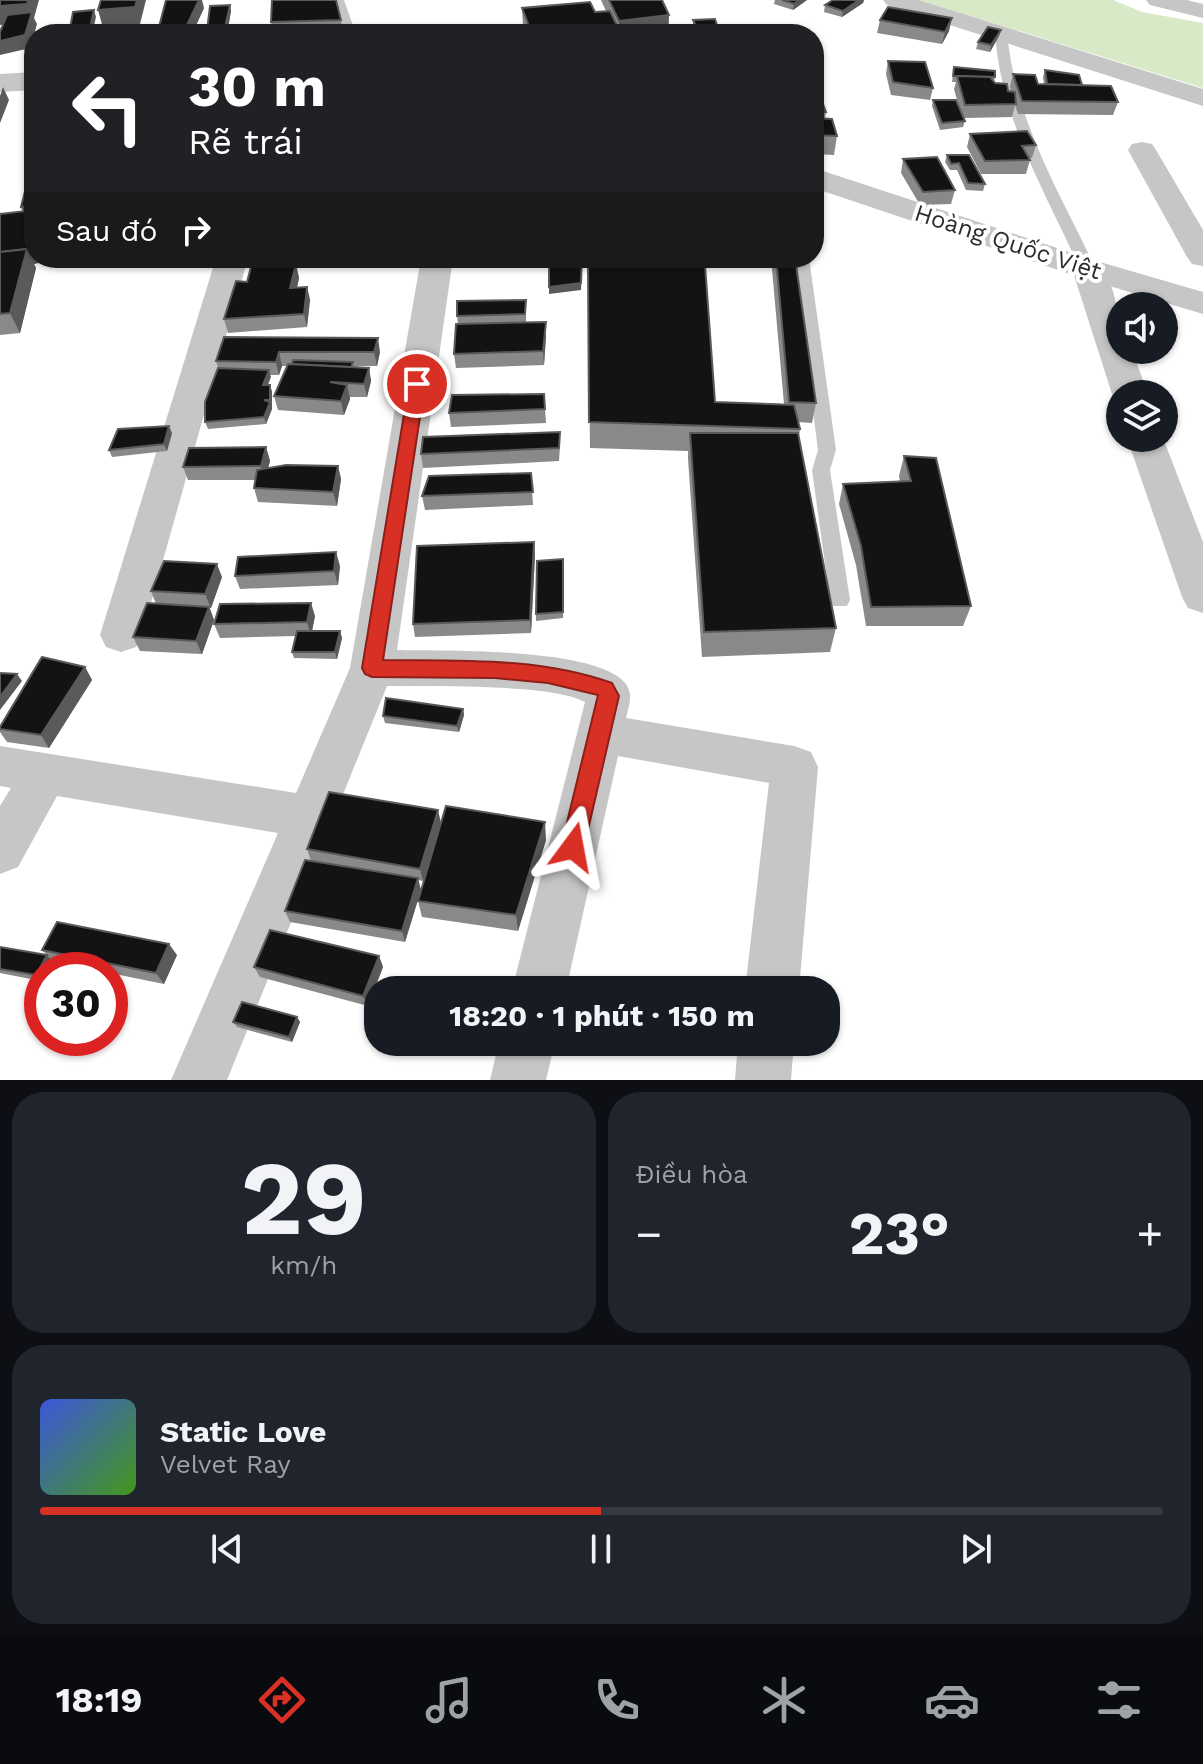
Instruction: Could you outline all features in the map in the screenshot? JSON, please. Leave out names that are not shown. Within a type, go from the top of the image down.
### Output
[{"type":"street","points":[[895,0],[1001,31],[1203,98]]},
{"type":"street","points":[[1158,0],[1203,11]]},
{"type":"street","points":[[0,83],[24,82]]},
{"type":"street","points":[[1142,150],[1203,257]]},
{"type":"street","name":"Hoàng Quốc Việt","points":[[824,181],[1088,269],[1203,303]]},
{"type":"street","points":[[121,635],[229,268]]},
{"type":"street","points":[[199,1080],[372,668],[435,268]]},
{"type":"street","points":[[1088,269],[1125,380]]},
{"type":"street","points":[[1150,452],[1203,597]]},
{"type":"street","points":[[372,668],[495,670],[548,675],[599,686],[609,696],[542,976]]},
{"type":"street","points":[[600,733],[794,767],[773,976]]},
{"type":"street","points":[[0,851],[23,770],[311,817]]},
{"type":"street","points":[[518,1080],[524,1056]]},
{"type":"street","points":[[763,1080],[765,1056]]},
{"type":"lane","points":[[338,0],[346,24]]},
{"type":"lane","points":[[1001,31],[1007,88],[1019,123],[1088,269]]},
{"type":"lane","points":[[688,268],[689,282]]},
{"type":"lane","points":[[802,268],[827,450],[821,470],[840,600]]},
{"type":"shaded area","points":[[919,0],[1113,0],[1142,12],[1203,23],[1203,88]]},
{"type":"building","points":[[0,0],[28,0],[27,4],[0,6]]},
{"type":"building","points":[[101,0],[137,0],[135,7],[98,10]]},
{"type":"building","points":[[166,0],[199,0],[187,24],[160,24]]},
{"type":"building","points":[[272,0],[336,0],[341,20],[271,22]]},
{"type":"building","points":[[609,0],[662,0],[669,15],[619,21]]},
{"type":"building","points":[[833,0],[859,0],[843,11],[825,5]]},
{"type":"building","points":[[590,2],[595,12],[610,11],[616,24],[528,24],[522,8]]},
{"type":"building","points":[[230,5],[226,24],[208,24],[210,6]]},
{"type":"building","points":[[888,7],[952,18],[945,32],[880,20]]},
{"type":"building","points":[[94,10],[91,24],[71,24],[73,12]]},
{"type":"building","points":[[32,12],[28,24],[24,24],[24,35],[0,41],[0,32],[7,15]]},
{"type":"building","points":[[715,19],[717,24],[695,24],[693,20]]},
{"type":"building","points":[[988,27],[1001,30],[991,45],[978,42]]},
{"type":"building","points":[[888,61],[925,62],[933,88],[893,82]]},
{"type":"building","points":[[954,67],[995,71],[995,77],[953,76]]},
{"type":"building","points":[[1045,70],[1079,75],[1082,85],[1047,84]]},
{"type":"building","points":[[1013,74],[1035,75],[1038,84],[1111,86],[1118,102],[1022,101]]},
{"type":"building","points":[[957,76],[990,77],[995,83],[1007,84],[1008,91],[1015,92],[1016,104],[965,105]]},
{"type":"building","points":[[933,100],[956,100],[965,121],[942,123]]},
{"type":"building","points":[[824,119],[832,119],[837,136],[824,135]]},
{"type":"building","points":[[1027,131],[1036,145],[1022,146],[1030,160],[985,161],[970,134]]},
{"type":"building","points":[[947,155],[969,155],[985,184],[968,183],[959,163],[951,164]]},
{"type":"building","points":[[937,157],[955,190],[923,192],[903,159]]},
{"type":"building","points":[[24,211],[24,250],[0,252],[0,214]]},
{"type":"building","points":[[24,249],[10,313],[0,314],[0,252]]},
{"type":"building","points":[[251,268],[295,268],[290,288],[307,287],[304,314],[224,319],[236,281],[247,282]]},
{"type":"building","points":[[549,268],[582,268],[581,283],[549,287]]},
{"type":"building","points":[[588,268],[705,268],[715,402],[794,405],[800,429],[589,422]]},
{"type":"building","points":[[777,268],[796,268],[816,403],[789,402]]},
{"type":"building","points":[[526,300],[525,314],[457,316],[457,301]]},
{"type":"building","points":[[546,322],[543,351],[454,354],[456,324]]},
{"type":"building","points":[[224,337],[378,338],[374,352],[279,352],[276,362],[216,361]]},
{"type":"building","points":[[293,360],[353,362],[351,367],[292,364]]},
{"type":"building","points":[[288,364],[369,368],[364,384],[330,382],[347,385],[341,401],[274,396]]},
{"type":"building","points":[[218,368],[269,370],[263,385],[270,385],[270,400],[264,400],[270,402],[264,417],[205,422],[205,402]]},
{"type":"building","points":[[544,394],[545,409],[449,413],[452,395]]},
{"type":"building","points":[[169,426],[164,444],[109,450],[118,429]]},
{"type":"building","points":[[560,432],[559,448],[421,454],[423,437]]},
{"type":"building","points":[[690,433],[798,433],[836,628],[704,632]]},
{"type":"building","points":[[266,447],[261,466],[183,467],[189,448]]},
{"type":"building","points":[[904,456],[936,458],[971,606],[871,607],[861,546],[843,484],[911,481]]},
{"type":"building","points":[[286,465],[338,466],[333,492],[254,488],[257,470]]},
{"type":"building","points":[[531,473],[533,492],[422,496],[429,476]]},
{"type":"building","points":[[534,542],[530,620],[413,624],[417,546]]},
{"type":"building","points":[[336,552],[334,571],[235,576],[238,557]]},
{"type":"building","points":[[563,559],[563,612],[536,614],[537,561]]},
{"type":"building","points":[[164,561],[217,564],[205,594],[151,591]]},
{"type":"building","points":[[147,603],[209,607],[196,641],[133,637]]},
{"type":"building","points":[[311,603],[307,622],[214,624],[220,604]]},
{"type":"building","points":[[297,631],[340,631],[335,652],[292,652]]},
{"type":"building","points":[[42,657],[85,667],[41,735],[0,729],[0,727]]},
{"type":"building","points":[[0,673],[17,674],[0,697]]},
{"type":"building","points":[[386,698],[463,709],[457,726],[383,716]]},
{"type":"building","points":[[329,792],[438,810],[420,869],[307,849]]},
{"type":"building","points":[[446,806],[545,822],[516,915],[418,901]]},
{"type":"building","points":[[305,860],[418,878],[402,931],[285,911]]},
{"type":"building","points":[[57,922],[169,944],[156,973],[128,967],[128,952],[42,950]]},
{"type":"building","points":[[270,930],[379,956],[371,976],[364,976],[363,996],[254,967]]},
{"type":"building","points":[[0,947],[29,952],[24,952],[24,973],[0,969]]},
{"type":"building","points":[[242,1002],[297,1017],[289,1037],[233,1022]]},
{"type":"route","points":[[417,384],[372,668],[495,670],[548,675],[605,689],[609,696],[573,847]]}]
